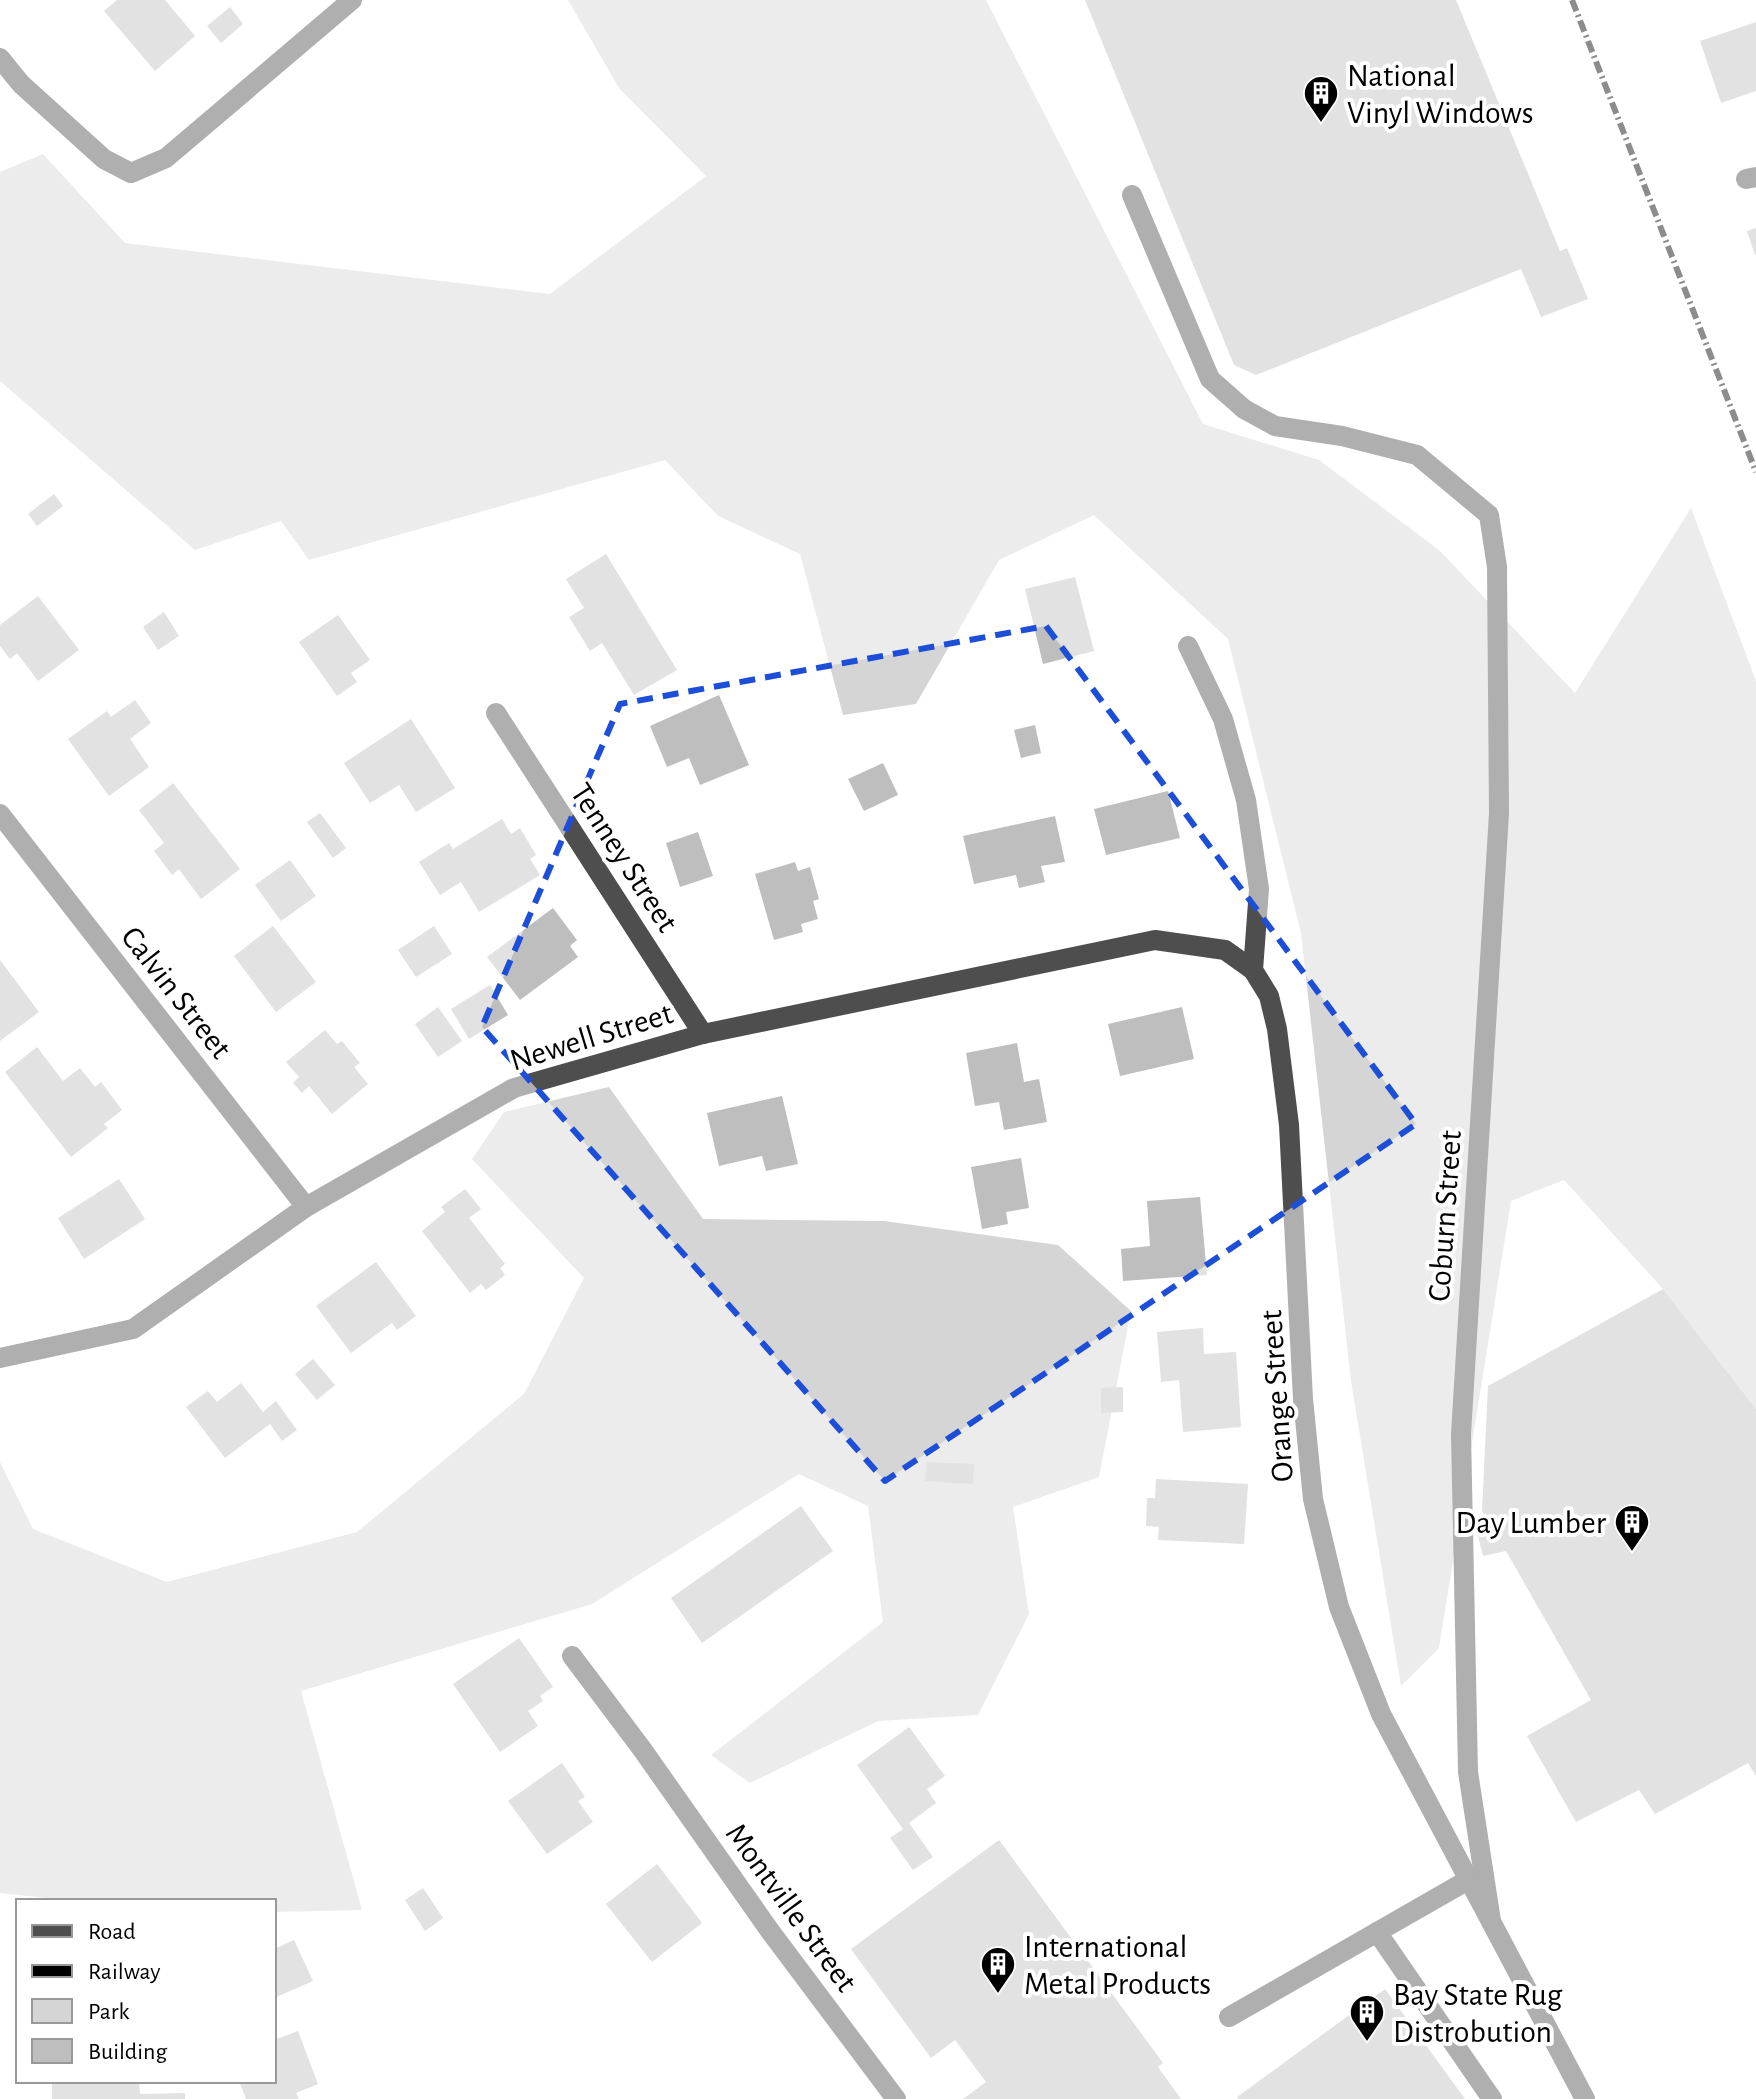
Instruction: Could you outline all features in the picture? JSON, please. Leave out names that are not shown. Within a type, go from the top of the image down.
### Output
[{"type":"street","points":[[0,58],[21,84],[104,159],[131,173],[166,158],[352,0]]},
{"type":"street","name":"Coburn Street","points":[[1132,195],[1210,379],[1244,409],[1275,426],[1342,436],[1417,455],[1489,515],[1497,567],[1499,813],[1461,1434],[1468,1772],[1491,1921]]},
{"type":"street","points":[[1188,646],[1223,719],[1246,800],[1259,889],[1253,970]]},
{"type":"street","name":"Tenney Street","points":[[496,713],[703,1034]]},
{"type":"street","name":"Calvin Street","points":[[0,814],[306,1207]]},
{"type":"street","name":"Newell Street","points":[[0,1358],[133,1329],[306,1207],[514,1088],[703,1034],[1155,940],[1225,950],[1253,970]]},
{"type":"street","name":"Orange Street","points":[[1253,970],[1269,996],[1277,1029],[1287,1111],[1303,1399],[1313,1499],[1339,1607],[1381,1714],[1585,2099]]},
{"type":"street","name":"Montville Street","points":[[572,1656],[642,1749],[770,1931],[896,2099]]},
{"type":"street","points":[[1229,2017],[1468,1880]]},
{"type":"street","points":[[1377,1932],[1492,2099]]},
{"type":"highlighted area","points":[[1046,626],[1416,1124],[885,1481],[482,1027],[620,704]]},
{"type":"green space","points":[[568,0],[986,0],[1203,424],[1319,460],[1439,550],[1575,693],[1691,508],[1756,681],[1756,1409],[1663,1289],[1564,1180],[1511,1201],[1439,1648],[1401,1686],[1351,1381],[1301,933],[1228,639],[1094,515],[999,560],[916,704],[843,715],[800,554],[718,516],[665,460],[309,560],[281,521],[195,550],[0,381],[0,172],[43,154],[125,243],[550,294],[706,176],[619,88]]},
{"type":"green space","points":[[609,1087],[703,1219],[884,1221],[1058,1245],[1131,1311],[1099,1477],[1013,1507],[1029,1614],[978,1715],[878,1721],[750,1783],[711,1755],[883,1622],[868,1506],[799,1474],[592,1604],[301,1691],[362,1910],[276,1912],[276,1899],[56,1899],[0,1893],[0,1462],[33,1529],[167,1582],[357,1532],[524,1394],[584,1278],[472,1159],[504,1112]]},
{"type":"building","points":[[117,0],[165,0],[195,36],[155,71],[104,11]]},
{"type":"building","name":"National Vinyl Windows","points":[[1085,0],[1456,0],[1560,251],[1567,248],[1588,299],[1541,317],[1521,269],[1256,375],[1234,365]]},
{"type":"building","points":[[230,7],[243,24],[221,43],[207,26]]},
{"type":"building","points":[[1756,22],[1756,91],[1721,103],[1700,41]]},
{"type":"building","points":[[1756,228],[1756,255],[1755,255],[1747,231]]},
{"type":"building","points":[[54,494],[63,506],[37,526],[28,514]]},
{"type":"building","points":[[606,554],[677,670],[634,695],[602,643],[590,651],[569,617],[584,608],[566,579]]},
{"type":"building","points":[[1075,577],[1094,651],[1043,664],[1025,589]]},
{"type":"building","points":[[38,596],[79,650],[38,681],[17,653],[10,659],[0,646],[0,625]]},
{"type":"building","points":[[164,612],[179,636],[158,650],[143,627]]},
{"type":"building","points":[[338,615],[370,660],[351,673],[357,682],[337,696],[299,642]]},
{"type":"building","points":[[719,695],[749,765],[700,785],[689,758],[667,767],[650,726]]},
{"type":"building","points":[[135,700],[151,723],[130,739],[149,767],[109,796],[68,739],[107,711],[111,717]]},
{"type":"building","points":[[411,719],[455,788],[416,812],[399,785],[370,803],[344,763]]},
{"type":"building","points":[[1035,725],[1041,753],[1021,758],[1014,730]]},
{"type":"building","points":[[883,763],[898,795],[864,811],[848,779]]},
{"type":"building","points":[[173,783],[240,869],[201,899],[179,869],[172,875],[154,851],[164,843],[139,810]]},
{"type":"building","points":[[1168,791],[1180,838],[1106,855],[1094,809]]},
{"type":"building","points":[[320,813],[346,848],[333,858],[307,822]]},
{"type":"building","points":[[1055,816],[1065,862],[1041,866],[1045,882],[1019,888],[1016,875],[974,884],[963,836]]},
{"type":"building","points":[[502,819],[511,834],[520,828],[536,855],[530,859],[540,875],[479,912],[461,882],[440,895],[419,862],[449,843],[453,849]]},
{"type":"building","points":[[698,832],[713,876],[680,887],[666,843]]},
{"type":"building","points":[[290,860],[316,896],[281,921],[255,885]]},
{"type":"building","points":[[795,862],[798,871],[810,867],[819,899],[813,901],[818,919],[801,924],[803,932],[774,940],[755,874]]},
{"type":"building","points":[[553,908],[577,940],[570,946],[578,957],[520,1000],[487,957]]},
{"type":"building","points":[[273,926],[316,982],[276,1012],[234,956]]},
{"type":"building","points":[[434,926],[452,954],[416,977],[398,950]]},
{"type":"building","points":[[0,960],[39,1012],[0,1041]]},
{"type":"building","points":[[490,985],[508,1015],[469,1039],[451,1009]]},
{"type":"building","points":[[438,1007],[462,1041],[438,1057],[415,1024]]},
{"type":"building","points":[[1182,1007],[1194,1059],[1120,1076],[1108,1024]]},
{"type":"building","points":[[325,1030],[337,1044],[342,1041],[360,1063],[354,1067],[368,1084],[332,1114],[309,1086],[302,1093],[293,1083],[299,1077],[286,1062]]},
{"type":"building","points":[[1017,1043],[1024,1082],[1039,1079],[1047,1122],[1004,1130],[999,1102],[975,1106],[966,1053]]},
{"type":"building","points":[[37,1047],[63,1081],[80,1068],[95,1087],[101,1082],[122,1110],[104,1124],[108,1128],[71,1157],[5,1072]]},
{"type":"building","points":[[782,1096],[798,1164],[766,1171],[762,1156],[719,1166],[707,1113]]},
{"type":"building","points":[[1021,1158],[1029,1208],[1006,1212],[1008,1224],[982,1229],[971,1167]]},
{"type":"building","points":[[119,1179],[145,1219],[84,1259],[58,1218]]},
{"type":"building","points":[[465,1189],[481,1209],[469,1218],[505,1264],[500,1268],[505,1275],[486,1290],[481,1284],[470,1293],[422,1231],[445,1212],[441,1207]]},
{"type":"building","points":[[1200,1197],[1207,1275],[1123,1281],[1121,1249],[1150,1246],[1147,1201]]},
{"type":"building","points":[[376,1262],[416,1316],[397,1330],[392,1323],[351,1353],[316,1306]]},
{"type":"building","name":"Day Lumber","points":[[1663,1289],[1756,1409],[1756,1776],[1748,1763],[1655,1814],[1639,1790],[1576,1822],[1527,1736],[1591,1700],[1506,1551],[1483,1556],[1475,1524],[1490,1523],[1482,1511],[1488,1386]]},
{"type":"building","points":[[1203,1328],[1204,1354],[1236,1352],[1241,1427],[1183,1432],[1179,1380],[1161,1382],[1157,1332]]},
{"type":"building","points":[[313,1359],[335,1385],[317,1400],[295,1374]]},
{"type":"building","points":[[241,1383],[263,1412],[276,1401],[297,1430],[282,1441],[270,1424],[225,1458],[186,1407],[208,1391],[217,1402]]},
{"type":"building","points":[[1123,1387],[1123,1412],[1101,1413],[1101,1388]]},
{"type":"building","points":[[927,1462],[974,1464],[973,1484],[925,1481]]},
{"type":"building","points":[[1156,1479],[1248,1484],[1244,1544],[1158,1540],[1159,1527],[1146,1526],[1147,1498],[1155,1498]]},
{"type":"building","points":[[801,1506],[833,1551],[702,1643],[671,1598]]},
{"type":"building","points":[[519,1638],[553,1687],[540,1696],[543,1701],[528,1711],[538,1726],[500,1752],[453,1684]]},
{"type":"building","points":[[909,1727],[945,1776],[927,1789],[936,1803],[909,1823],[933,1857],[913,1870],[890,1838],[903,1829],[857,1765]]},
{"type":"building","points":[[562,1763],[585,1797],[578,1801],[593,1822],[547,1854],[508,1801]]},
{"type":"building","name":"International Metal Products","points":[[999,1840],[1163,2063],[1158,2067],[1181,2099],[963,2099],[986,2082],[955,2040],[931,2058],[851,1949]]},
{"type":"building","points":[[657,1864],[702,1923],[652,1962],[606,1904]]},
{"type":"building","points":[[423,1888],[443,1918],[425,1931],[405,1900]]},
{"type":"building","points":[[294,1940],[313,1981],[276,1997],[276,1948]]},
{"type":"building","name":"Bay State Rug Distrobution","points":[[1385,1989],[1465,2099],[1238,2099],[1237,2097]]},
{"type":"building","points":[[298,2031],[318,2084],[296,2093],[299,2099],[246,2099],[240,2083],[276,2083],[276,2039]]},
{"type":"building","points":[[52,2083],[139,2083],[140,2094],[185,2093],[185,2099],[52,2099]]},
{"type":"railway","points":[[1572,0],[1756,472]]},
{"type":"place","name":"National Vinyl Windows","points":[[1321,124]]},
{"type":"place","name":"Day Lumber","points":[[1632,1553]]},
{"type":"place","name":"International Metal Products","points":[[998,1995]]},
{"type":"place","name":"Bay State Rug Distrobution","points":[[1367,2043]]}]
